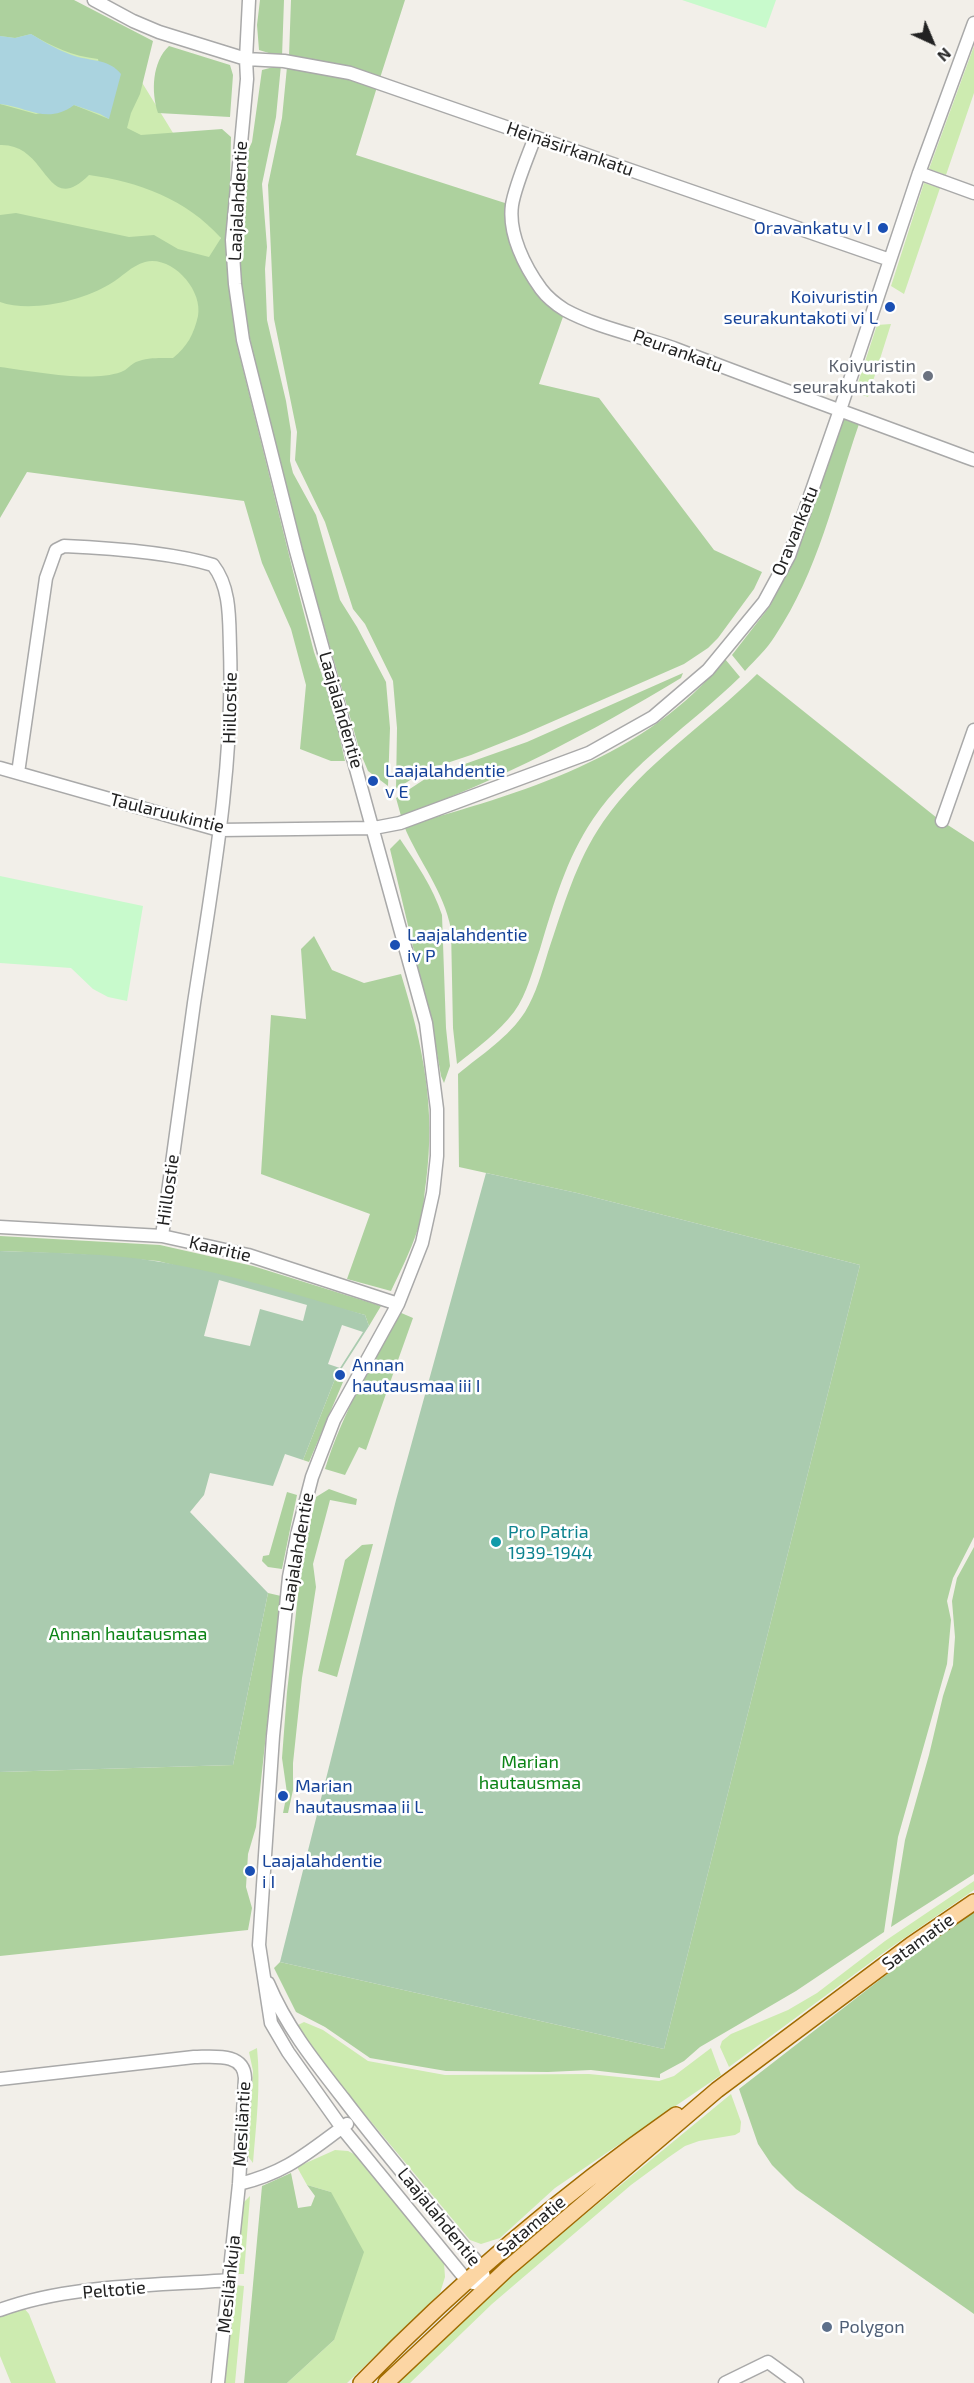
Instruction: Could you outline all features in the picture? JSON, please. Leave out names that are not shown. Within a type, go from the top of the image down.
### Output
[{"type":"main road","name":"Satamatie","points":[[386,2383],[487,2286],[717,2090],[911,1945],[974,1902]]},
{"type":"main road","name":"Satamatie","points":[[361,2383],[397,2346],[482,2268],[627,2149],[717,2090]]},
{"type":"street","name":"Heinäsirkankatu","points":[[94,0],[159,32],[246,59],[284,61],[350,72],[890,260]]},
{"type":"street","name":"Laajalahdentie","points":[[249,0],[247,79],[232,240],[235,284],[243,340],[296,551],[426,1023],[436,1109],[437,1156],[429,1219],[411,1274],[398,1304],[358,1372],[334,1420],[312,1477],[298,1531],[289,1577],[273,1736],[259,1926],[262,1967],[271,2023],[288,2052],[342,2128],[468,2282],[487,2286],[482,2268],[357,2117],[302,2044],[284,2017],[262,1967]]},
{"type":"street","name":"Oravankatu","points":[[374,828],[400,823],[589,753],[661,712],[708,670],[764,602],[789,556],[919,173],[973,29]]},
{"type":"street","name":"Peurankatu","points":[[535,136],[512,205],[512,222],[516,242],[528,269],[550,299],[565,310],[590,320],[660,343],[974,460]]},
{"type":"street","points":[[919,173],[974,193]]},
{"type":"street","name":"Hiillostie","points":[[18,773],[46,578],[56,550],[64,546],[77,547],[197,560],[213,565],[218,572],[228,604],[231,677],[229,750],[162,1236]]},
{"type":"street","points":[[942,821],[974,730]]},
{"type":"street","name":"Taularuukintie","points":[[0,768],[219,830],[374,828]]},
{"type":"street","name":"Kaaritie","points":[[0,1227],[162,1236],[248,1255],[398,1304]]},
{"type":"street","name":"Mesiläntie","points":[[0,2079],[194,2057],[235,2059],[245,2071],[240,2184],[292,2165],[357,2117]]},
{"type":"street","name":"Mesilänkuja","points":[[218,2383],[240,2184]]},
{"type":"street","name":"Peltotie","points":[[0,2310],[23,2301],[91,2290],[230,2280]]},
{"type":"street","points":[[725,2383],[768,2362],[797,2383]]},
{"type":"green space","points":[[0,0],[74,0],[153,41],[140,94],[127,128],[141,135],[222,129],[231,137],[228,281],[236,341],[314,652],[332,704],[345,761],[331,761],[300,749],[306,685],[291,629],[262,563],[244,501],[27,472],[0,518],[0,367],[61,375],[94,376],[121,372],[145,359],[173,358],[186,345],[192,334],[198,316],[198,306],[196,296],[184,277],[175,269],[155,261],[140,264],[99,290],[56,304],[26,306],[0,302],[0,215],[16,213],[129,237],[154,235],[178,249],[209,257],[221,238],[193,213],[161,194],[126,182],[89,175],[75,186],[63,189],[54,184],[28,155],[16,148],[0,145],[0,104],[36,114],[74,105],[109,119],[98,59],[63,50],[31,34],[15,38],[0,36]]},
{"type":"green space","points":[[260,0],[284,0],[282,57],[259,50],[257,25]]},
{"type":"green space","points":[[291,0],[405,0],[380,78],[289,56]]},
{"type":"green space","points":[[682,0],[776,0],[766,28]]},
{"type":"green space","points":[[0,6],[130,63],[221,211],[219,361],[0,399]]},
{"type":"green space","points":[[169,46],[230,65],[233,75],[230,117],[158,113],[154,96],[154,78],[159,60]]},
{"type":"green space","points":[[974,46],[974,93],[946,175],[929,169]]},
{"type":"green space","points":[[281,65],[276,117],[262,184],[267,247],[265,269],[267,320],[286,401],[291,432],[290,461],[293,473],[316,515],[340,600],[386,682],[390,728],[388,786],[368,771],[360,752],[304,556],[268,415],[250,339],[241,284],[241,204],[246,155],[252,142],[262,70]]},
{"type":"green space","points":[[287,67],[377,87],[356,155],[508,204],[513,244],[564,314],[539,384],[599,398],[714,550],[762,572],[754,589],[718,638],[708,648],[684,664],[524,734],[426,770],[396,789],[397,728],[393,681],[365,624],[353,609],[325,522],[295,460],[297,432],[274,319],[268,185],[282,118]]},
{"type":"green space","points":[[924,183],[940,188],[904,294],[891,286]]},
{"type":"green space","points":[[891,324],[868,397],[855,392],[877,325]]},
{"type":"green space","points":[[844,417],[859,424],[814,560],[803,586],[775,636],[745,671],[732,655],[770,606],[795,557]]},
{"type":"green space","points":[[725,659],[740,677],[625,780],[593,819],[568,866],[519,1005],[495,1033],[457,1064],[453,1028],[451,929],[448,915],[404,826],[536,785],[620,746],[659,722],[694,693]]},
{"type":"green space","points":[[683,673],[681,678],[647,698],[544,754],[474,787],[401,816],[396,798],[428,777],[527,742]]},
{"type":"green space","points":[[757,674],[937,818],[974,842],[974,1537],[953,1578],[947,1601],[951,1620],[947,1664],[898,1837],[884,1932],[796,1991],[700,2047],[684,2061],[660,2074],[660,2078],[591,2070],[446,2071],[370,2058],[325,2027],[296,2012],[274,1968],[280,1962],[664,2049],[860,1265],[577,1193],[459,1167],[458,1074],[503,1038],[525,1012],[538,983],[578,869],[603,822],[637,781]]},
{"type":"green space","points":[[400,839],[429,885],[442,915],[446,1028],[450,1066],[444,1083],[390,849]]},
{"type":"green space","points":[[0,876],[143,906],[127,1001],[108,997],[93,989],[71,968],[0,963]]},
{"type":"green space","points":[[314,936],[332,970],[364,983],[401,974],[416,1026],[428,1102],[429,1154],[421,1219],[408,1256],[391,1291],[347,1279],[370,1214],[261,1174],[271,1015],[306,1019],[301,949]]},
{"type":"green space","name":"Marian hautausmaa","points":[[486,1173],[577,1193],[860,1265],[664,2049],[280,1962],[396,1500]]},
{"type":"green space","points":[[0,1236],[160,1245],[253,1266],[381,1306],[369,1326],[365,1315],[158,1261],[0,1251]]},
{"type":"green space","name":"Annan hautausmaa","points":[[0,1251],[101,1255],[161,1262],[239,1279],[365,1315],[369,1326],[335,1379],[303,1460],[285,1454],[273,1486],[210,1473],[204,1495],[190,1512],[268,1593],[233,1765],[0,1772]],"holes":[[[219,1280],[307,1305],[303,1321],[260,1309],[250,1346],[204,1336]],[[342,1325],[363,1332],[340,1368],[328,1364]]]},
{"type":"green space","points":[[399,1312],[413,1318],[366,1450],[359,1447],[345,1475],[325,1469],[349,1409]]},
{"type":"green space","points":[[335,1379],[343,1382],[309,1462],[303,1460]]},
{"type":"green space","points":[[329,1489],[357,1499],[356,1505],[330,1500],[313,1564],[316,1587],[302,1678],[293,1763],[293,1790],[288,1813],[283,1813],[287,1793],[282,1758],[302,1560],[316,1497]]},
{"type":"green space","points":[[287,1492],[297,1495],[282,1569],[268,1567],[262,1561],[263,1556],[269,1555]]},
{"type":"green space","points":[[373,1544],[337,1677],[318,1671],[345,1560],[362,1545]]},
{"type":"green space","points":[[974,1547],[974,1874],[891,1927],[905,1840],[953,1665],[955,1637],[952,1601],[957,1578]]},
{"type":"green space","points":[[268,1593],[281,1596],[256,1827],[248,1854],[246,1887],[252,1908],[248,1930],[0,1956],[0,1772],[233,1765]]},
{"type":"green space","points":[[974,1881],[974,1890],[890,1948],[729,2067],[720,2047],[722,2041],[731,2034],[788,2010],[817,1993],[885,1941]]},
{"type":"green space","points":[[974,1912],[974,2314],[796,2189],[772,2165],[758,2144],[739,2089],[917,1951]]},
{"type":"green space","points":[[304,2022],[323,2030],[368,2061],[445,2075],[589,2074],[659,2081],[674,2076],[711,2048],[721,2075],[555,2188],[500,2238],[481,2244],[470,2240],[337,2081],[296,2026]]},
{"type":"green space","points":[[257,2048],[257,2120],[253,2163],[247,2155],[253,2071],[249,2052]]},
{"type":"green space","points":[[731,2094],[741,2122],[740,2132],[735,2135],[699,2141],[685,2146],[669,2157],[631,2185],[492,2304],[410,2383],[394,2383],[486,2296]]},
{"type":"green space","points":[[335,2150],[348,2151],[358,2156],[444,2263],[445,2277],[440,2293],[347,2383],[287,2383],[334,2340],[331,2192],[307,2185],[297,2167]]},
{"type":"green space","points":[[291,2173],[298,2208],[311,2206],[315,2196],[307,2185],[331,2192],[364,2252],[334,2340],[287,2383],[244,2383],[262,2186]]},
{"type":"green space","points":[[250,2196],[244,2274],[237,2274],[243,2203]]},
{"type":"green space","points":[[235,2285],[244,2286],[235,2383],[224,2383]]},
{"type":"green space","points":[[23,2307],[29,2314],[56,2383],[11,2383],[0,2356],[0,2316]]},
{"type":"water","points":[[31,34],[66,53],[96,60],[117,69],[121,74],[109,119],[74,105],[55,114],[46,114],[0,104],[0,36],[15,38]]},
{"type":"place","name":"Oravankatu v I","points":[[883,228]]},
{"type":"place","name":"Koivuristin seurakuntakoti vi L","points":[[890,307]]},
{"type":"place","name":"Koivuristin seurakuntakoti","points":[[928,376]]},
{"type":"place","name":"Laajalahdentie v E","points":[[373,781]]},
{"type":"place","name":"Laajalahdentie iv P","points":[[395,945]]},
{"type":"place","name":"Annan hautausmaa iii I","points":[[340,1375]]},
{"type":"place","name":"Pro Patria 1939-1944","points":[[496,1542]]},
{"type":"place","name":"Marian hautausmaa ii L","points":[[283,1796]]},
{"type":"place","name":"Laajalahdentie i I","points":[[250,1871]]},
{"type":"place","name":"Polygon","points":[[827,2327]]}]
